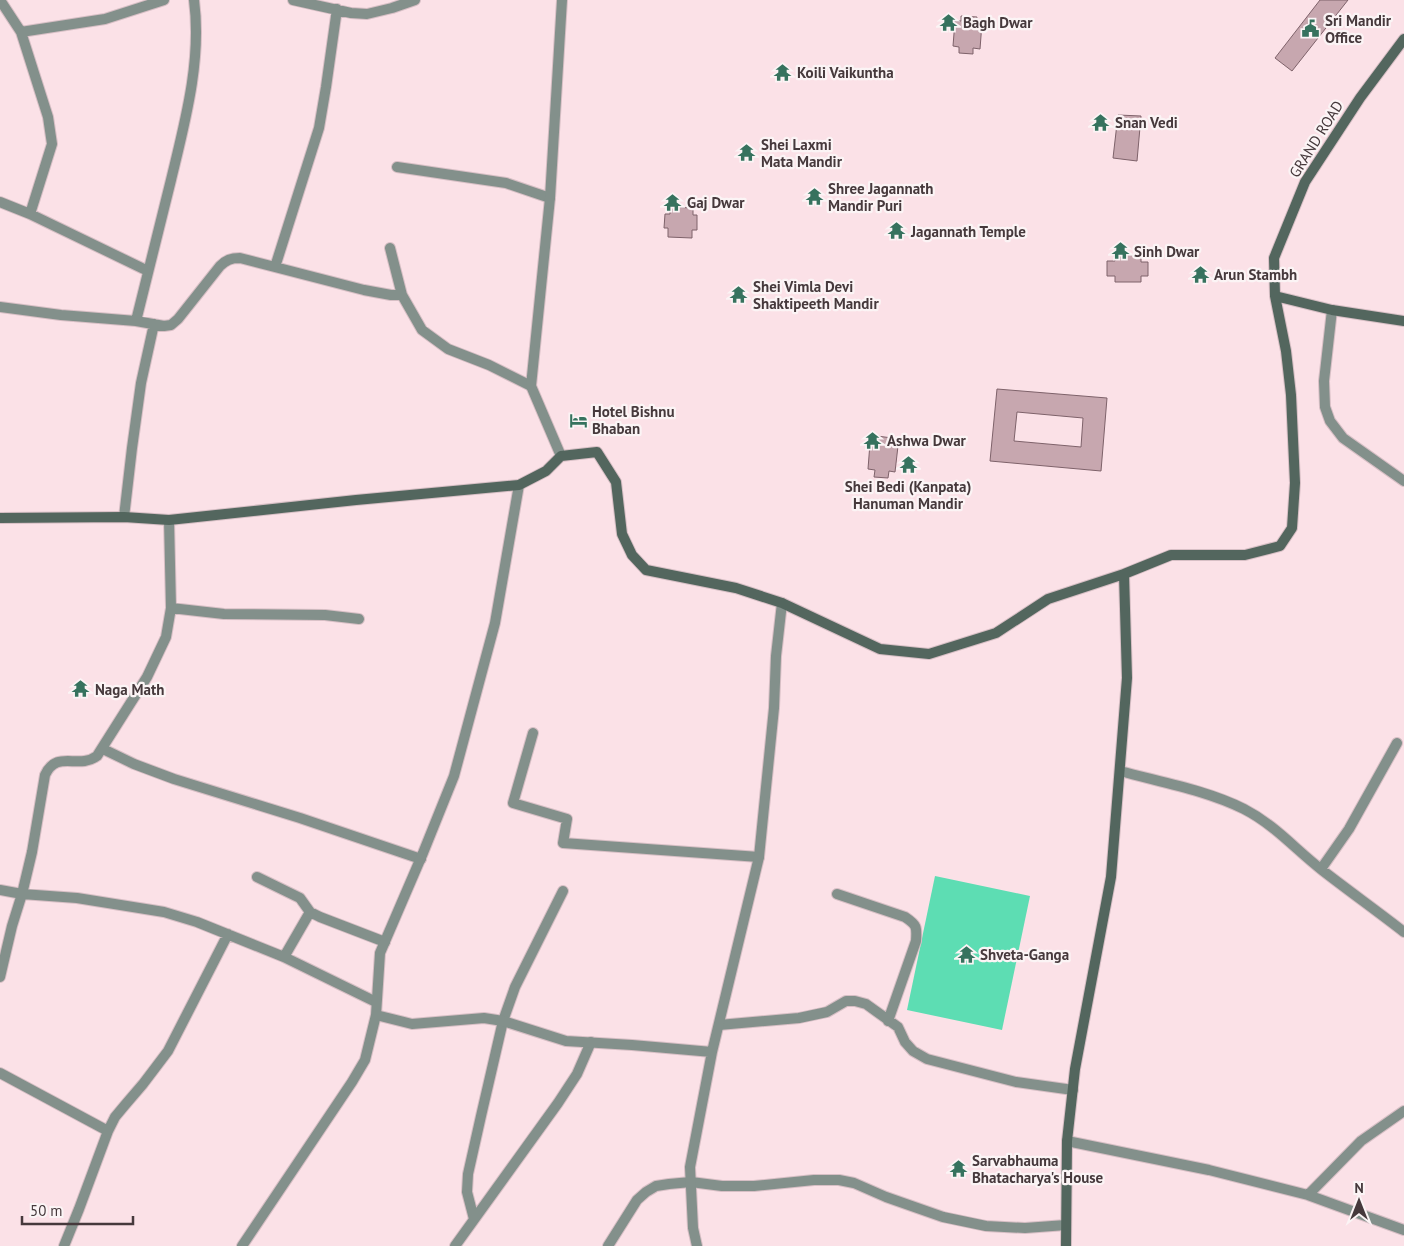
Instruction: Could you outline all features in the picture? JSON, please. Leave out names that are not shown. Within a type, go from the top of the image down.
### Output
[{"type":"main road","name":"GRAND ROAD","points":[[561,456],[597,452],[616,482],[622,534],[632,555],[646,570],[736,588],[782,603],[880,648],[930,654],[996,633],[1048,599],[1124,574],[1171,554],[1245,554],[1280,546],[1292,528],[1295,483],[1291,395],[1286,351],[1276,296],[1274,258],[1305,182],[1360,98],[1404,40]]},
{"type":"main road","points":[[1276,296],[1332,310],[1404,321]]},
{"type":"main road","points":[[0,518],[124,517],[169,520],[519,485],[546,471],[561,456]]},
{"type":"main road","points":[[1066,1246],[1067,1141],[1075,1069],[1111,877],[1127,678],[1124,574]]},
{"type":"street","points":[[0,0],[21,32],[48,117],[52,144],[30,214]]},
{"type":"street","points":[[21,32],[105,19],[164,0]]},
{"type":"street","points":[[136,321],[187,111],[193,69],[196,19],[194,0]]},
{"type":"street","points":[[293,0],[367,14],[415,0]]},
{"type":"street","points":[[275,268],[319,128],[341,10],[347,0]]},
{"type":"street","points":[[561,456],[530,386],[550,198],[562,0]]},
{"type":"street","points":[[397,167],[506,183],[550,198]]},
{"type":"street","points":[[0,202],[30,214],[148,271]]},
{"type":"street","points":[[390,248],[402,295],[422,330],[448,349],[489,365],[530,386]]},
{"type":"street","points":[[0,307],[61,315],[136,321],[164,326],[172,325],[220,266],[232,258],[240,258],[364,290],[402,295]]},
{"type":"street","points":[[1332,310],[1324,381],[1325,407],[1330,421],[1343,438],[1404,481]]},
{"type":"street","points":[[124,517],[141,383],[154,324]]},
{"type":"street","points":[[242,1246],[352,1082],[364,1060],[376,1015],[380,953],[421,859],[454,776],[492,632],[519,485]]},
{"type":"street","points":[[0,977],[32,852],[45,775],[54,762],[61,760],[82,762],[98,756],[147,677],[166,637],[171,608],[169,520]]},
{"type":"street","points":[[697,1246],[693,1228],[690,1168],[712,1052],[759,857],[774,708],[776,656],[782,603]]},
{"type":"street","points":[[171,608],[224,614],[325,615],[359,619]]},
{"type":"street","points":[[533,733],[514,803],[567,819],[564,843],[759,857]]},
{"type":"street","points":[[1320,869],[1349,829],[1397,743]]},
{"type":"street","points":[[103,749],[174,780],[300,818],[421,859]]},
{"type":"street","points":[[1120,771],[1212,796],[1244,809],[1274,828],[1320,869],[1404,932]]},
{"type":"street","points":[[257,877],[300,898],[310,912],[385,942]]},
{"type":"street","points":[[0,890],[22,894],[77,898],[164,912],[197,922],[284,957],[376,1002]]},
{"type":"street","points":[[474,1219],[467,1192],[468,1174],[504,1021],[515,987],[562,891]]},
{"type":"street","points":[[837,894],[905,917],[914,923],[917,930],[916,941],[888,1021]]},
{"type":"street","points":[[284,957],[310,912]]},
{"type":"street","points":[[64,1246],[115,1117],[168,1051],[228,934]]},
{"type":"street","points":[[719,1025],[800,1018],[827,1012],[846,1001],[855,1001],[866,1004],[898,1027],[905,1042],[913,1051],[927,1059],[1016,1082],[1073,1090]]},
{"type":"street","points":[[376,1015],[412,1024],[484,1018],[504,1021],[566,1041],[712,1052]]},
{"type":"street","points":[[455,1246],[558,1103],[576,1074],[592,1042]]},
{"type":"street","points":[[0,1073],[108,1131]]},
{"type":"street","points":[[1308,1195],[1361,1141],[1404,1111]]},
{"type":"street","points":[[1067,1141],[1209,1170],[1308,1195],[1404,1230]]},
{"type":"street","points":[[608,1246],[637,1200],[646,1192],[656,1186],[691,1182],[722,1186],[754,1186],[814,1180],[839,1180],[854,1183],[886,1197],[943,1217],[986,1226],[1025,1228],[1066,1226]]},
{"type":"shaded area","points":[[935,876],[1030,896],[1002,1030],[907,1010]]},
{"type":"building","name":"Sri Mandir Office","points":[[1320,0],[1348,0],[1292,71],[1275,58]]},
{"type":"building","points":[[961,16],[977,17],[976,22],[982,23],[980,49],[973,48],[973,54],[959,53],[959,47],[953,46],[955,21],[961,21]]},
{"type":"building","points":[[1118,115],[1141,116],[1137,161],[1113,158]]},
{"type":"building","points":[[670,207],[693,208],[693,215],[697,215],[697,230],[692,230],[692,238],[668,237],[668,228],[664,228],[665,214],[670,214]]},
{"type":"building","points":[[1114,255],[1141,255],[1141,262],[1148,262],[1148,276],[1141,276],[1141,282],[1115,282],[1115,276],[1107,276],[1107,261],[1115,261]]},
{"type":"building","points":[[997,389],[1107,398],[1101,471],[990,461]],"holes":[[[1017,412],[1083,418],[1081,447],[1014,441]]]},
{"type":"building","points":[[877,436],[892,438],[891,445],[898,446],[895,472],[889,471],[888,478],[874,477],[875,470],[868,469],[870,443],[876,444]]},
{"type":"place","name":"Bagh Dwar","points":[[949,22]]},
{"type":"place","name":"Sri Mandir Office","points":[[1311,29]]},
{"type":"place","name":"Koili Vaikuntha","points":[[783,72]]},
{"type":"place","name":"Snan Vedi","points":[[1101,122]]},
{"type":"place","name":"Shei Laxmi Mata Mandir","points":[[747,153]]},
{"type":"place","name":"Shree Jagannath Mandir Puri","points":[[814,197]]},
{"type":"place","name":"Gaj Dwar","points":[[673,202]]},
{"type":"place","name":"Jagannath Temple","points":[[897,231]]},
{"type":"place","name":"Sinh Dwar","points":[[1120,251]]},
{"type":"place","name":"Arun Stambh","points":[[1200,274]]},
{"type":"place","name":"Shei Vimla Devi Shaktipeeth Mandir","points":[[739,295]]},
{"type":"place","name":"Hotel Bishnu Bhaban","points":[[578,420]]},
{"type":"place","name":"Ashwa Dwar","points":[[873,440]]},
{"type":"place","name":"Shei Bedi (Kanpata) Hanuman Mandir","points":[[908,465]]},
{"type":"place","name":"Naga Math","points":[[81,689]]},
{"type":"place","name":"Shveta-Ganga","points":[[966,954]]},
{"type":"place","name":"Sarvabhauma Bhatacharya's House","points":[[958,1169]]}]
